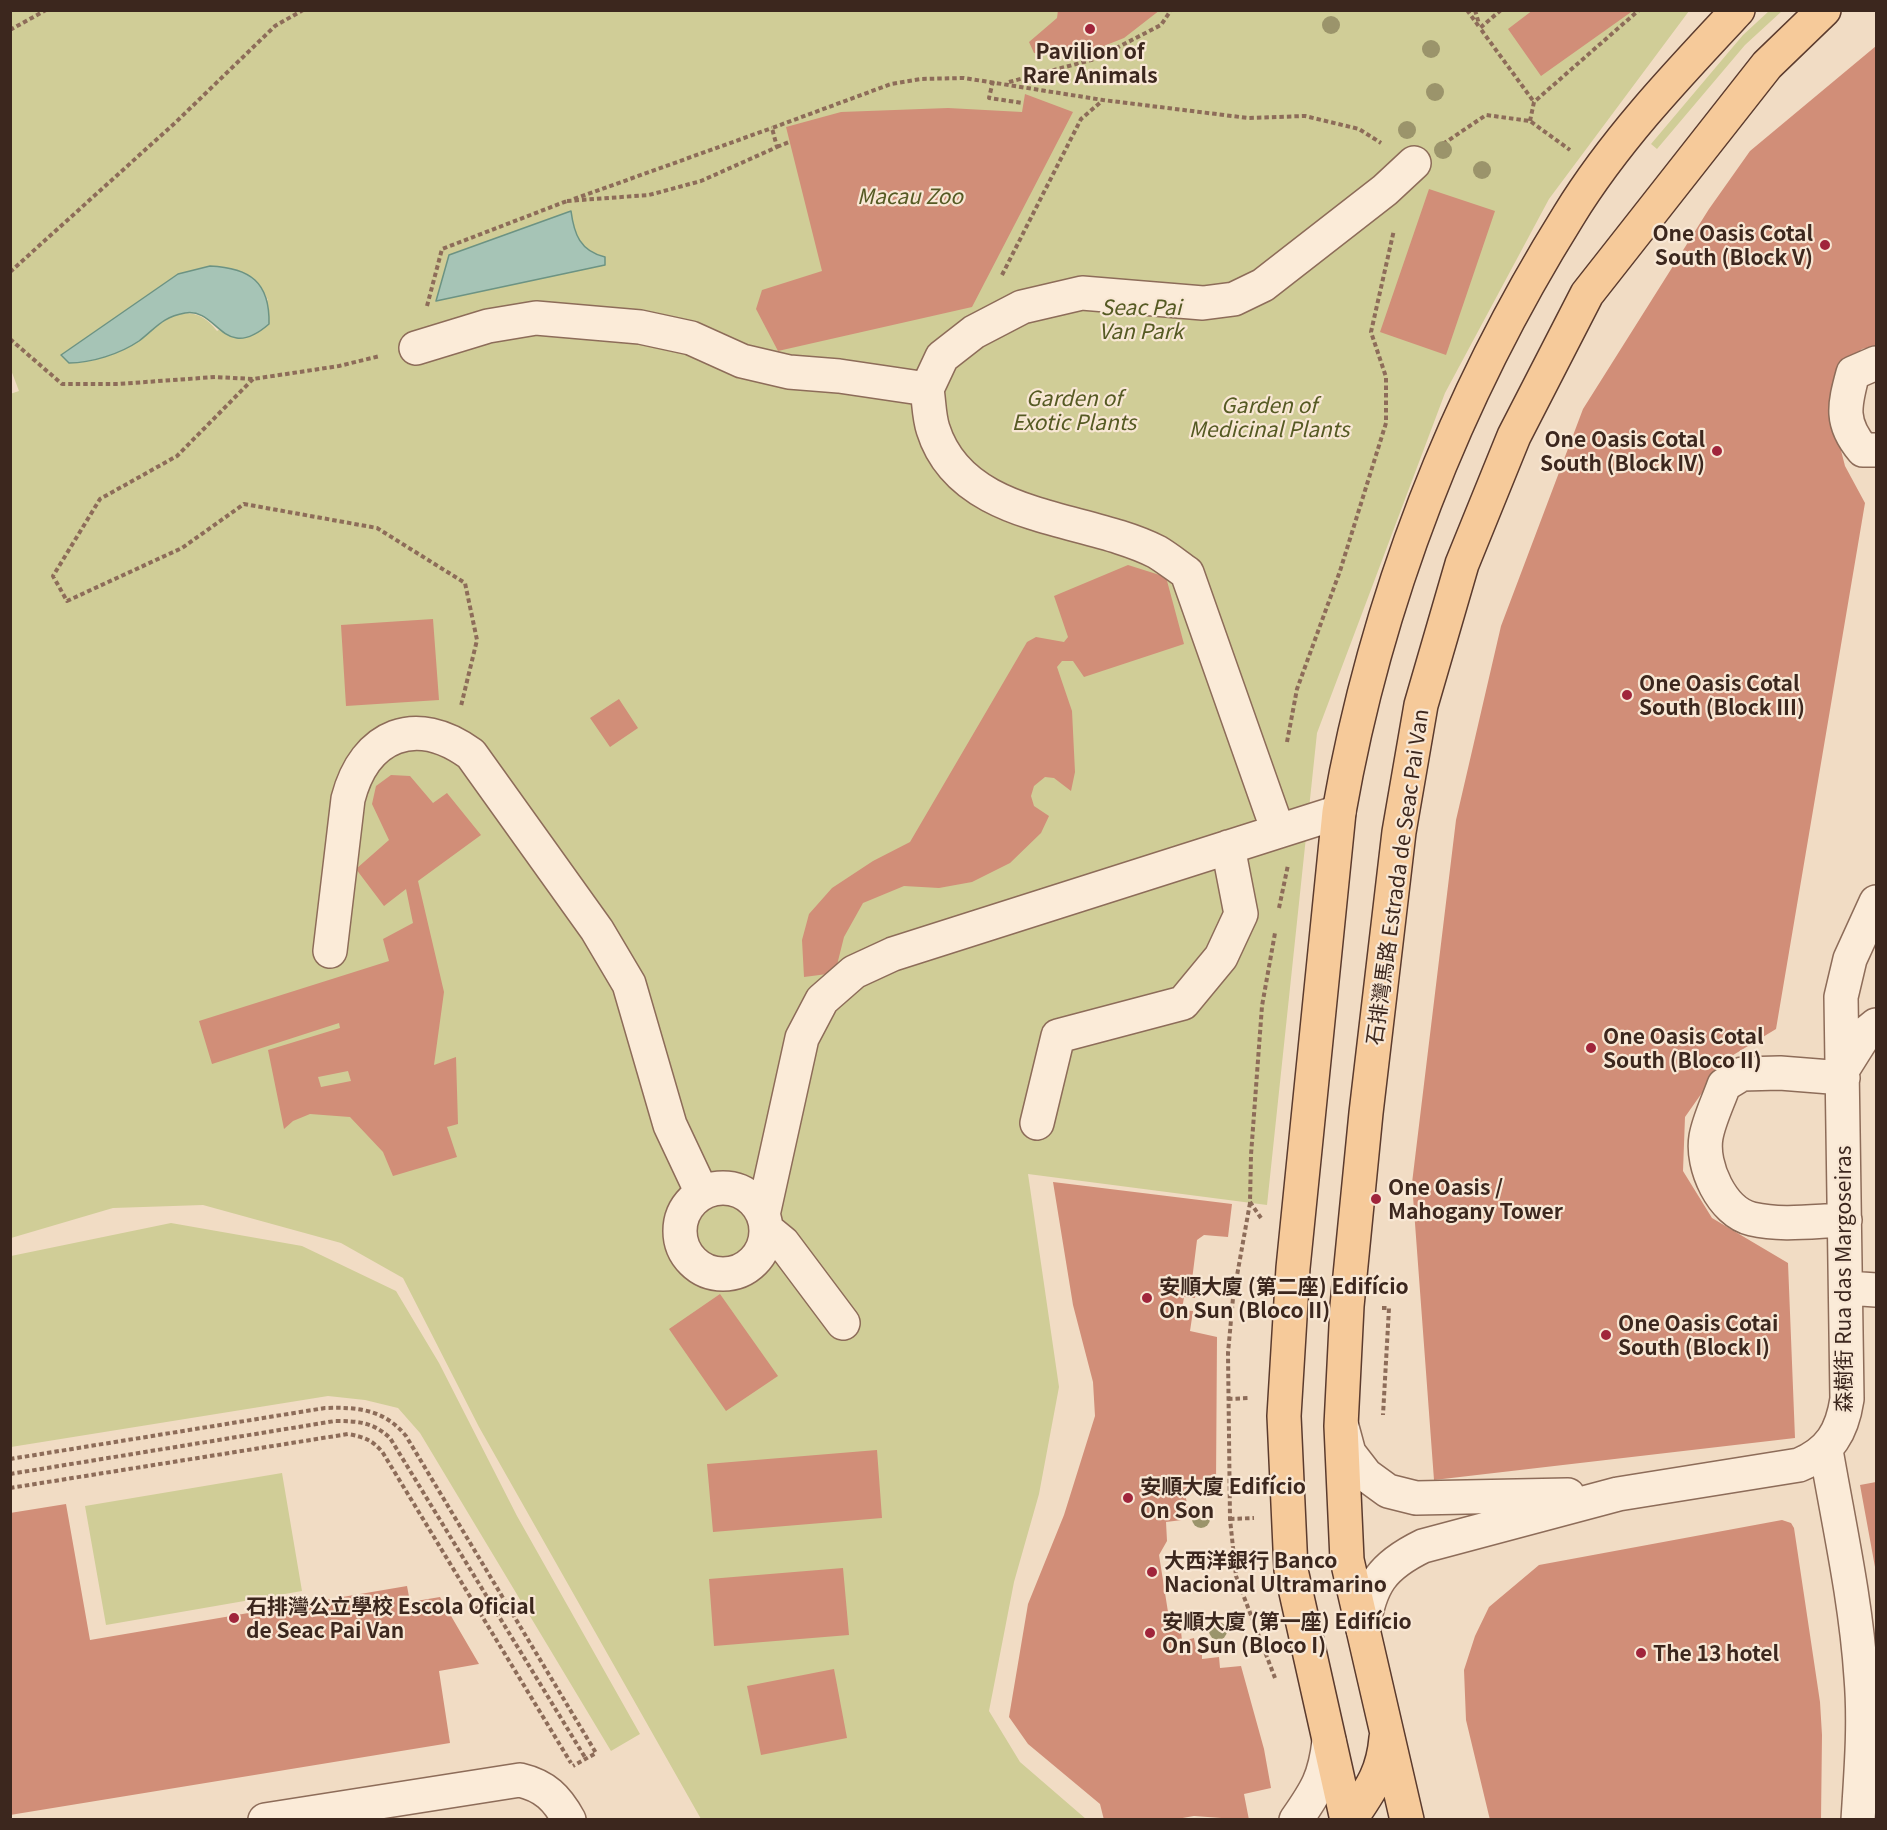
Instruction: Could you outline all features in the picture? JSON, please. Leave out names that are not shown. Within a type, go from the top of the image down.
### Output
[{"type":"main road","points":[[1349,1820],[1291,1570],[1284,1416],[1292,1280],[1339,812],[1352,737],[1388,609],[1424,500],[1495,342],[1570,213],[1599,173],[1692,58],[1738,10]]},
{"type":"main road","name":"石排灣馬路 Estrada de Seac Pai Van","points":[[1407,1820],[1347,1560],[1341,1426],[1347,1306],[1366,1113],[1399,832],[1421,705],[1462,564],[1514,436],[1587,294],[1767,65],[1824,10]]},
{"type":"main road","points":[[1349,1820],[1371,1788],[1384,1762],[1386,1734]]},
{"type":"street","points":[[1287,828],[1187,573],[1157,552],[1118,537],[1026,511],[983,493],[953,466],[934,430],[927,388],[942,357],[974,332],[1022,307],[1082,293],[1203,303],[1234,299],[1263,285],[1385,190],[1414,164]]},
{"type":"street","points":[[416,348],[488,326],[536,318],[640,327],[691,338],[742,362],[789,372],[927,388]]},
{"type":"street","points":[[1876,363],[1853,374],[1845,404],[1849,434],[1863,450],[1876,450]]},
{"type":"street","points":[[330,951],[348,799],[354,776],[368,755],[386,741],[408,734],[431,734],[453,741],[471,754],[597,930],[629,984],[670,1125],[702,1193]]},
{"type":"street","points":[[843,1323],[765,1222],[750,1198],[730,1188],[716,1188],[702,1193],[690,1203],[683,1215],[680,1229],[682,1244],[688,1256],[697,1265],[716,1273],[737,1271],[758,1255],[765,1222],[802,1038],[822,1000],[854,972],[893,954],[1339,812]]},
{"type":"street","points":[[1036,1123],[1058,1036],[1183,1004],[1221,957],[1241,914],[1228,847]]},
{"type":"street","name":"森樹街 Rua das Margoseiras","points":[[1826,1450],[1840,1430],[1846,1408],[1862,1289],[1845,1220],[1843,986],[1850,959],[1876,902]]},
{"type":"street","points":[[1845,1220],[1780,1222],[1750,1219],[1722,1199],[1710,1173],[1705,1139],[1724,1085],[1742,1074],[1843,1073],[1864,1034],[1876,1025]]},
{"type":"street","points":[[1341,1426],[1349,1453],[1366,1475],[1388,1491],[1416,1498],[1618,1494]]},
{"type":"street","points":[[1363,1629],[1367,1601],[1380,1576],[1399,1558],[1423,1546],[1618,1494],[1788,1468],[1812,1460],[1826,1450],[1862,1678],[1862,1753],[1858,1820]]},
{"type":"street","points":[[1296,1820],[1313,1796],[1326,1769],[1329,1741]]},
{"type":"street","points":[[265,1820],[512,1780],[537,1785],[558,1801],[569,1820]]},
{"type":"path","points":[[10,30],[46,10]]},
{"type":"path","points":[[10,272],[168,130],[275,26],[303,10]]},
{"type":"path","points":[[1005,83],[1095,59],[1161,25],[1171,10]]},
{"type":"path","points":[[1467,10],[1534,102]]},
{"type":"path","points":[[1474,10],[1480,28]]},
{"type":"path","points":[[1480,28],[1501,10]]},
{"type":"path","points":[[1530,121],[1534,102],[1639,10]]},
{"type":"path","points":[[10,339],[62,384],[118,384],[215,377],[253,379],[339,366],[416,348],[442,249],[567,201],[891,84],[921,79],[953,78],[993,81],[1103,100],[1248,118],[1305,116],[1359,129],[1414,164],[1486,115],[1530,121],[1599,173]]},
{"type":"path","points":[[993,81],[989,98],[1023,104]]},
{"type":"path","points":[[1000,279],[1081,119],[1103,100]]},
{"type":"path","points":[[772,128],[777,147]]},
{"type":"path","points":[[567,201],[649,195],[701,181],[789,142]]},
{"type":"path","points":[[1287,745],[1297,689],[1340,571],[1386,423],[1386,377],[1371,332],[1395,226]]},
{"type":"path","points":[[253,379],[177,456],[100,499],[53,576],[67,601],[182,548],[244,504],[377,528],[465,583],[477,640],[453,741]]},
{"type":"path","points":[[1277,920],[1287,828]]},
{"type":"path","points":[[1275,931],[1262,1006],[1251,1155],[1251,1202],[1233,1298],[1228,1353],[1228,1399],[1230,1519],[1236,1576],[1277,1684]]},
{"type":"path","points":[[1251,1202],[1263,1221]]},
{"type":"path","points":[[1383,1414],[1389,1308]]},
{"type":"path","points":[[1228,1399],[1250,1398]]},
{"type":"path","points":[[10,1459],[324,1408],[351,1407],[376,1412],[396,1424],[406,1436],[596,1753],[537,1785]]},
{"type":"path","points":[[10,1474],[335,1421],[367,1423],[378,1427],[390,1438],[586,1759]]},
{"type":"path","points":[[10,1488],[348,1434],[363,1437],[376,1444],[383,1453],[573,1766]]},
{"type":"green space","points":[[11,11],[1689,11],[1549,199],[1445,393],[1317,733],[1267,1205],[1028,1174],[1059,1387],[1039,1494],[1014,1582],[989,1711],[1020,1762],[1086,1819],[701,1819],[479,1427],[403,1278],[341,1243],[203,1205],[113,1208],[11,1238],[10,394],[19,391],[11,370]],"holes":[[[210,266],[237,271],[251,278],[258,284],[268,300],[217,331],[204,318],[191,314],[177,315],[164,320],[123,348],[105,357],[69,363],[61,356],[178,274]]]},
{"type":"green space","points":[[1769,11],[1782,11],[1745,45],[1657,149],[1651,144],[1743,35]]},
{"type":"green space","points":[[171,1223],[302,1246],[396,1291],[439,1363],[517,1516],[640,1734],[611,1751],[420,1433],[398,1408],[365,1400],[328,1396],[11,1447],[11,1256]]},
{"type":"green space","points":[[282,1473],[302,1591],[106,1625],[85,1506]]},
{"type":"shaded area","points":[[571,211],[576,234],[590,251],[605,257],[605,265],[436,301],[449,255]]},
{"type":"shaded area","points":[[210,266],[236,270],[255,280],[266,298],[269,324],[254,335],[241,338],[231,337],[206,318],[196,313],[185,313],[165,320],[131,346],[105,357],[69,363],[61,355],[178,274]]},
{"type":"building","name":"Pavilion of Rare Animals","points":[[1058,10],[1160,10],[1124,38],[1081,55],[1034,53],[1029,42],[1057,18]]},
{"type":"building","points":[[1533,10],[1634,10],[1541,76],[1508,29]]},
{"type":"building","points":[[1876,46],[1876,346],[1862,349],[1837,373],[1833,419],[1845,466],[1865,503],[1776,1029],[1725,1060],[1685,1117],[1683,1171],[1712,1218],[1788,1263],[1795,1438],[1434,1480],[1412,1183],[1456,820],[1501,626],[1583,409],[1709,209],[1750,151]]},
{"type":"building","points":[[1025,94],[1073,112],[972,307],[778,351],[756,309],[762,290],[822,271],[786,127],[841,112],[948,108],[1022,112]]},
{"type":"building","points":[[1429,189],[1495,211],[1446,355],[1380,332]]},
{"type":"building","points":[[1128,565],[1166,577],[1184,644],[1084,677],[1073,661],[1062,661],[1057,667],[1072,711],[1075,772],[1071,791],[1054,778],[1045,777],[1034,786],[1031,796],[1034,806],[1049,816],[1041,833],[1010,863],[972,882],[939,888],[904,886],[863,903],[844,937],[835,973],[804,977],[802,940],[809,914],[832,888],[873,861],[910,842],[1027,642],[1036,637],[1064,642],[1068,637],[1054,596]]},
{"type":"building","points":[[433,619],[439,700],[346,706],[341,625]]},
{"type":"building","points":[[619,699],[638,728],[610,747],[590,718]]},
{"type":"building","points":[[391,775],[410,776],[433,803],[447,793],[481,835],[418,881],[444,992],[434,1065],[456,1057],[458,1124],[447,1127],[457,1157],[393,1176],[383,1152],[350,1117],[310,1114],[293,1121],[284,1129],[268,1050],[340,1028],[339,1023],[212,1064],[199,1021],[389,961],[383,939],[413,923],[406,889],[384,906],[356,869],[389,840],[372,804],[376,786]],"holes":[[[348,1071],[351,1081],[321,1087],[318,1077]]]},
{"type":"building","name":"安順大廈 Edifício On Son","points":[[1053,1182],[1232,1204],[1228,1237],[1204,1235],[1197,1240],[1192,1280],[1197,1280],[1195,1298],[1184,1297],[1182,1310],[1193,1311],[1190,1331],[1217,1337],[1216,1483],[1184,1489],[1188,1508],[1180,1509],[1182,1520],[1166,1522],[1167,1541],[1159,1555],[1168,1612],[1175,1614],[1180,1621],[1182,1641],[1194,1638],[1196,1650],[1202,1650],[1202,1659],[1219,1657],[1220,1668],[1241,1666],[1264,1749],[1271,1788],[1244,1794],[1249,1820],[1194,1816],[1171,1820],[1104,1820],[1100,1804],[1028,1744],[1009,1717],[1028,1604],[1064,1515],[1095,1416],[1093,1382],[1073,1305]]},
{"type":"building","points":[[720,1294],[778,1376],[726,1411],[669,1329]]},
{"type":"building","points":[[877,1450],[882,1518],[713,1532],[707,1464]]},
{"type":"building","points":[[1876,1482],[1876,1567],[1875,1567],[1860,1485]]},
{"type":"building","points":[[66,1504],[90,1640],[407,1586],[410,1602],[440,1597],[479,1664],[439,1671],[450,1743],[10,1815],[10,1513]]},
{"type":"building","name":"The 13 hotel","points":[[1782,1520],[1791,1523],[1794,1528],[1820,1702],[1821,1820],[1490,1820],[1466,1720],[1464,1670],[1475,1636],[1489,1607],[1539,1565]]},
{"type":"building","points":[[843,1568],[849,1635],[714,1646],[709,1579]]},
{"type":"building","points":[[834,1669],[847,1738],[761,1755],[747,1686]]},
{"type":"place","name":"Pavilion of Rare Animals","points":[[1090,29]]},
{"type":"place","name":"One Oasis Cotal South (Block V)","points":[[1825,245]]},
{"type":"place","name":"One Oasis Cotal South (Block IV)","points":[[1717,451]]},
{"type":"place","name":"One Oasis Cotal South (Block III)","points":[[1627,695]]},
{"type":"place","name":"One Oasis Cotal South (Bloco II)","points":[[1591,1048]]},
{"type":"place","name":"One Oasis / Mahogany Tower","points":[[1376,1199]]},
{"type":"place","name":"安順大廈 (第二座) Edifício On Sun (Bloco II)","points":[[1147,1298]]},
{"type":"place","name":"One Oasis Cotai South (Block I)","points":[[1606,1335]]},
{"type":"place","name":"安順大廈 Edifício On Son","points":[[1128,1498]]},
{"type":"place","name":"大西洋銀行 Banco Nacional Ultramarino","points":[[1152,1572]]},
{"type":"place","name":"石排灣公立學校 Escola Oficial de Seac Pai Van","points":[[234,1618]]},
{"type":"place","name":"安順大廈 (第一座) Edifício On Sun (Bloco I)","points":[[1150,1633]]},
{"type":"place","name":"The 13 hotel","points":[[1641,1653]]},
{"type":"park label","name":"Macau Zoo","points":[[910,196]]},
{"type":"park label","name":"Seac Pai Van Park","points":[[1141,319]]},
{"type":"park label","name":"Garden of Exotic Plants","points":[[1074,410]]},
{"type":"park label","name":"Garden of Medicinal Plants","points":[[1269,417]]}]
